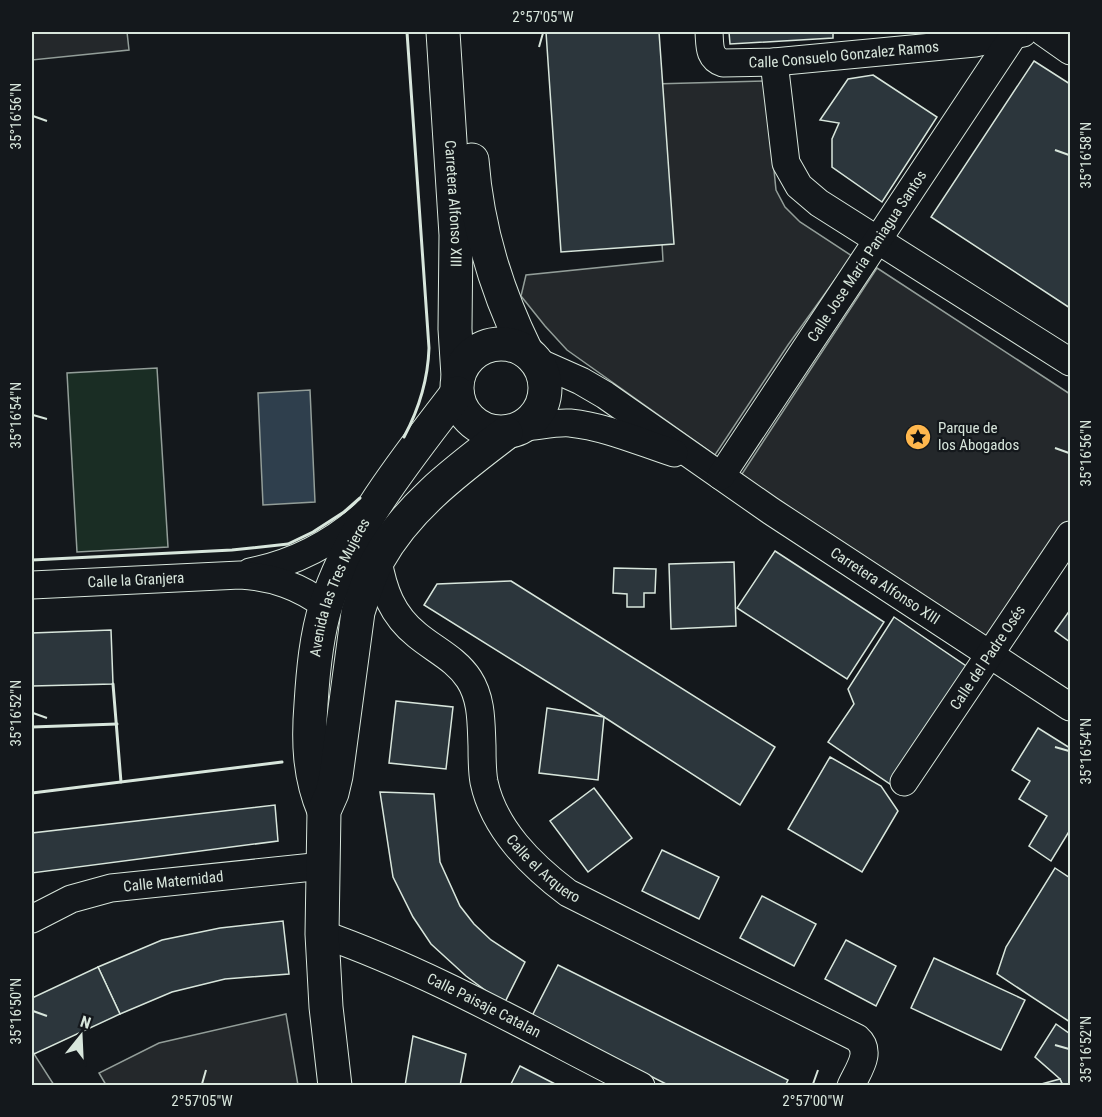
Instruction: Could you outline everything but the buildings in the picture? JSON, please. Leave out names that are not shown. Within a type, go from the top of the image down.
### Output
[{"type":"street","name":"Carretera Alfonso XIII","points":[[442,32],[456,235],[455,329],[458,384]]},
{"type":"street","name":"Carretera Alfonso XIII","points":[[463,32],[473,174],[481,228],[496,281],[531,356],[605,395],[711,470],[1071,707]]},
{"type":"street","name":"Calle Consuelo Gonzalez Ramos","points":[[709,32],[713,58],[723,63],[774,62],[975,37],[1021,34]]},
{"type":"street","points":[[1043,32],[1071,51]]},
{"type":"street","name":"Calle Jose Maria Paniagua Santos","points":[[711,470],[879,240],[960,117],[1021,34]]},
{"type":"street","points":[[774,62],[786,164],[799,186],[819,203],[1071,362]]},
{"type":"street","points":[[497,344],[515,345],[531,356],[543,374],[546,389],[543,404],[536,417],[515,430],[489,431],[473,423],[462,409],[458,384],[467,360],[480,349],[497,344]]},
{"type":"street","name":"Avenida las Tres Mujeres","points":[[335,1086],[326,1007],[322,934],[324,811],[312,776],[309,727],[312,689],[326,606],[344,562],[372,508],[458,384]]},
{"type":"street","name":"Carretera Alfonso XIII","points":[[515,430],[569,423],[597,428],[620,433],[711,470]]},
{"type":"street","name":"Avenida las Tres Mujeres","points":[[324,811],[332,793],[337,766],[358,612],[366,586],[378,560],[404,523],[437,488],[515,430]]},
{"type":"street","name":"Calle la Granjera","points":[[240,575],[279,565],[324,545],[372,508]]},
{"type":"street","name":"Calle del Padre Osés","points":[[904,782],[1071,535]]},
{"type":"street","name":"Calle el Arquero","points":[[378,560],[381,582],[389,603],[401,621],[417,636],[458,665],[470,681],[478,700],[483,780],[491,807],[531,861],[568,893],[857,1038],[864,1046],[864,1058],[851,1086]]},
{"type":"street","name":"Calle la Granjera","points":[[32,585],[240,575],[263,576],[286,582],[307,592],[326,606]]},
{"type":"street","name":"Calle Maternidad","points":[[32,919],[71,899],[111,888],[323,866]]},
{"type":"street","name":"Calle Paisaje Catalan","points":[[322,934],[363,949],[428,978],[641,1086]]},
{"type":"green space","points":[[157,368],[168,547],[77,552],[67,373]]},
{"type":"shaded area","points":[[32,32],[127,32],[129,50],[32,60]]},
{"type":"shaded area","points":[[765,81],[776,190],[785,207],[800,222],[852,256],[788,345],[715,455],[567,350],[521,296],[526,275],[663,261],[653,84]]},
{"type":"shaded area","name":"Parque de los Abogados","points":[[877,268],[1070,394],[1070,523],[991,644],[738,480]]},
{"type":"shaded area","points":[[286,1014],[298,1085],[106,1085],[99,1073],[159,1043]]},
{"type":"shaded area","points":[[32,1049],[34,1054],[54,1085],[32,1085]]},
{"type":"water","points":[[310,390],[315,502],[263,505],[258,393]]},
{"type":"wall","points":[[404,437],[422,394],[429,348],[407,32]]},
{"type":"wall","points":[[32,560],[232,550],[288,544],[313,532],[344,512],[360,498]]},
{"type":"wall","points":[[113,684],[121,782]]},
{"type":"wall","points":[[32,727],[117,724]]},
{"type":"wall","points":[[32,793],[282,762]]},
{"type":"place","name":"Parque de los Abogados","points":[[918,437]]}]
